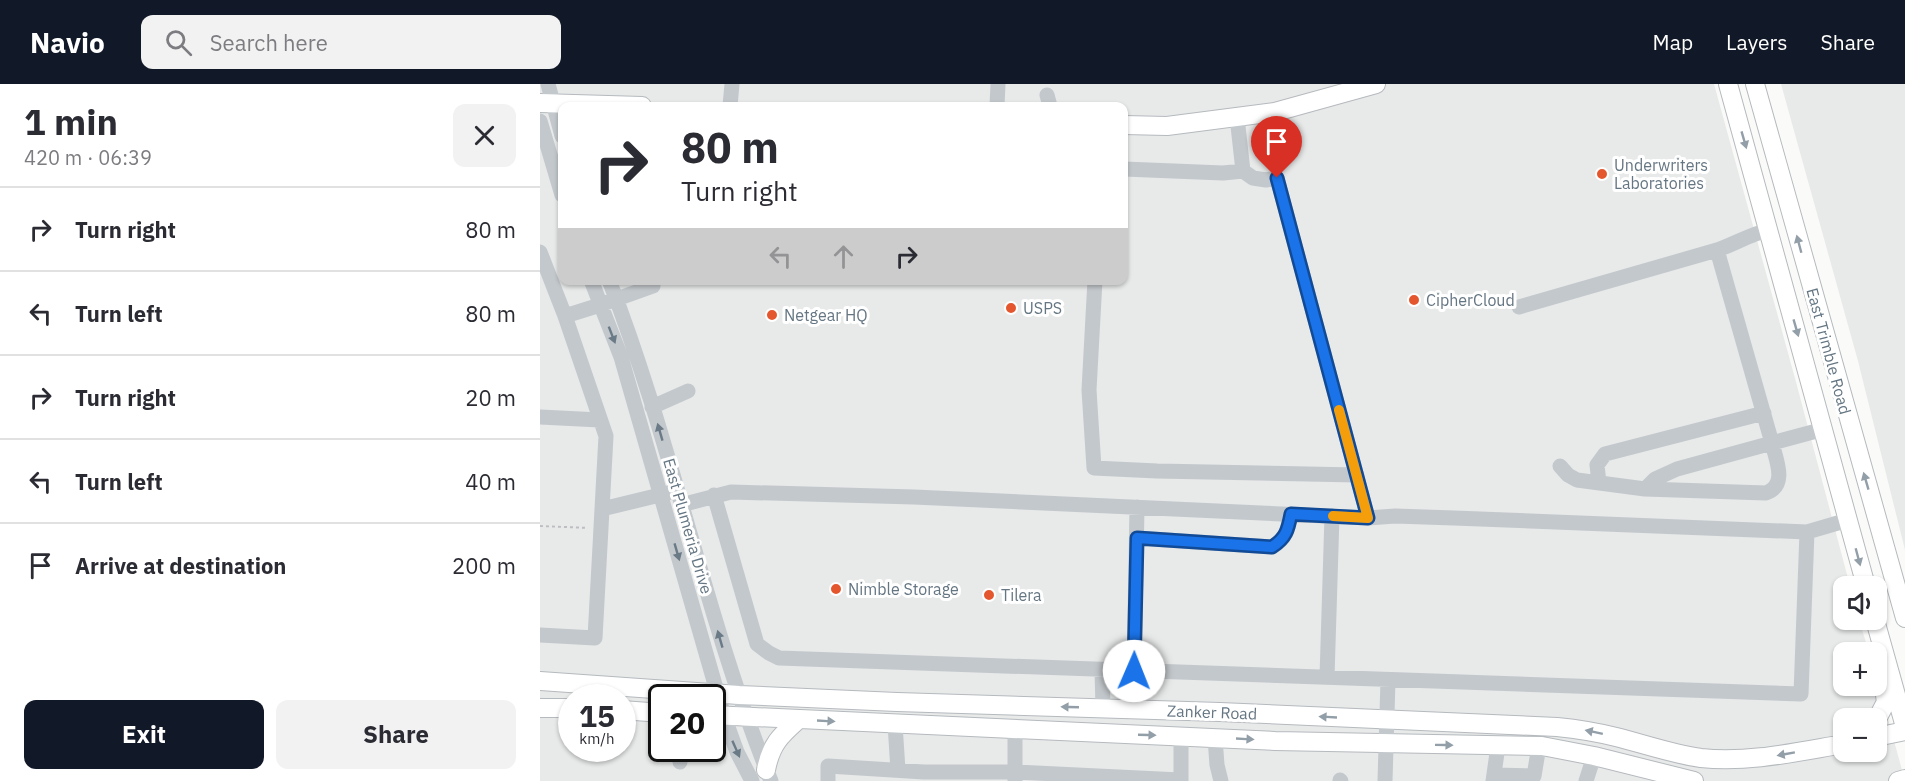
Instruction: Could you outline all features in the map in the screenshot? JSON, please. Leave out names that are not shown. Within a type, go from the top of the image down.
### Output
[{"type":"main road","points":[[1128,125],[1167,126],[1275,112],[1324,91],[1376,84]]},
{"type":"main road","name":"East Trimble Road","points":[[1728,84],[1863,576]]},
{"type":"main road","name":"East Trimble Road","points":[[1758,84],[1766,123],[1905,618]]},
{"type":"main road","points":[[1875,630],[1886,702],[1883,708]]},
{"type":"main road","points":[[1877,630],[1905,729],[1887,733]]},
{"type":"main road","name":"Zanker Road","points":[[540,681],[648,688]]},
{"type":"main road","name":"Zanker Road","points":[[726,694],[1557,727],[1586,730],[1676,754],[1722,759],[1762,758],[1833,746]]},
{"type":"main road","points":[[540,708],[558,708]]},
{"type":"main road","name":"Zanker Road","points":[[726,716],[1215,738],[1539,746],[1594,756],[1694,781]]},
{"type":"main road","points":[[763,777],[773,746],[799,720]]},
{"type":"main road","points":[[1898,781],[1905,779]]},
{"type":"street","points":[[548,84],[546,103],[558,128]]},
{"type":"street","points":[[730,102],[732,84]]},
{"type":"street","points":[[997,102],[998,84]]},
{"type":"street","points":[[1237,117],[1243,171]]},
{"type":"street","points":[[540,121],[558,182]]},
{"type":"street","points":[[1128,169],[1223,173],[1243,171],[1253,178],[1266,180],[1277,178],[1368,518]]},
{"type":"street","points":[[1519,307],[1717,250],[1752,234],[1769,230]]},
{"type":"street","points":[[1560,465],[1568,475],[1577,480],[1645,489],[1749,494],[1766,493],[1777,486],[1780,476],[1772,443],[1717,250]]},
{"type":"street","points":[[540,252],[565,316],[606,436],[596,638],[540,635]]},
{"type":"street","name":"East Plumeria Drive","points":[[593,285],[621,357],[714,684]]},
{"type":"street","name":"East Plumeria Drive","points":[[611,285],[634,346],[730,673],[747,717],[763,777]]},
{"type":"street","points":[[1095,285],[1089,390],[1094,468],[1357,475]]},
{"type":"street","points":[[565,316],[653,286]]},
{"type":"street","points":[[652,406],[688,391]]},
{"type":"street","points":[[1599,483],[1597,465],[1605,454],[1764,413]]},
{"type":"street","points":[[540,417],[600,420]]},
{"type":"street","points":[[1645,489],[1655,479],[1677,469],[1824,429]]},
{"type":"street","points":[[602,509],[661,495],[679,498],[731,492],[1368,518],[1395,516],[1807,532],[1848,520]]},
{"type":"street","points":[[714,495],[757,644],[779,658],[1801,694],[1807,532]]},
{"type":"street","points":[[1134,671],[1137,507]]},
{"type":"street","points":[[1137,538],[1272,547],[1288,532],[1291,514]]},
{"type":"street","points":[[1327,677],[1332,516]]},
{"type":"street","points":[[1102,670],[1103,708]]},
{"type":"street","points":[[1385,781],[1388,680]]},
{"type":"street","points":[[896,724],[898,770]]},
{"type":"street","points":[[1015,729],[1015,776]]},
{"type":"street","name":"East Plumeria Drive","points":[[726,731],[737,752],[763,777]]},
{"type":"street","points":[[828,781],[828,766],[980,776],[1180,781],[1181,736]]},
{"type":"street","points":[[1215,738],[1221,781]]},
{"type":"street","points":[[1498,746],[1494,778],[1534,776],[1539,746]]},
{"type":"street","points":[[1586,781],[1594,756]]},
{"type":"path","points":[[540,526],[601,528]]},
{"type":"shaded area","points":[[540,84],[1714,84],[1847,576],[1833,576],[1833,630],[1862,630],[1866,642],[1833,642],[1833,696],[1882,696],[1885,708],[1833,708],[1833,762],[1887,762],[1887,715],[1905,781],[540,781]]},
{"type":"shaded area","points":[[1781,84],[1905,84],[1905,550],[1858,361]]},
{"type":"slow traffic","points":[[1333,516],[1368,518],[1339,410]]},
{"type":"place","name":"Underwriters Laboratories","points":[[1602,174]]},
{"type":"place","name":"CipherCloud","points":[[1414,300]]},
{"type":"place","name":"USPS","points":[[1011,308]]},
{"type":"place","name":"Netgear HQ","points":[[772,315]]},
{"type":"place","name":"Nimble Storage","points":[[836,589]]},
{"type":"place","name":"Tilera","points":[[989,595]]},
{"type":"route","points":[[1134,671],[1137,538],[1272,547],[1288,532],[1291,514],[1368,518],[1277,178]]}]
